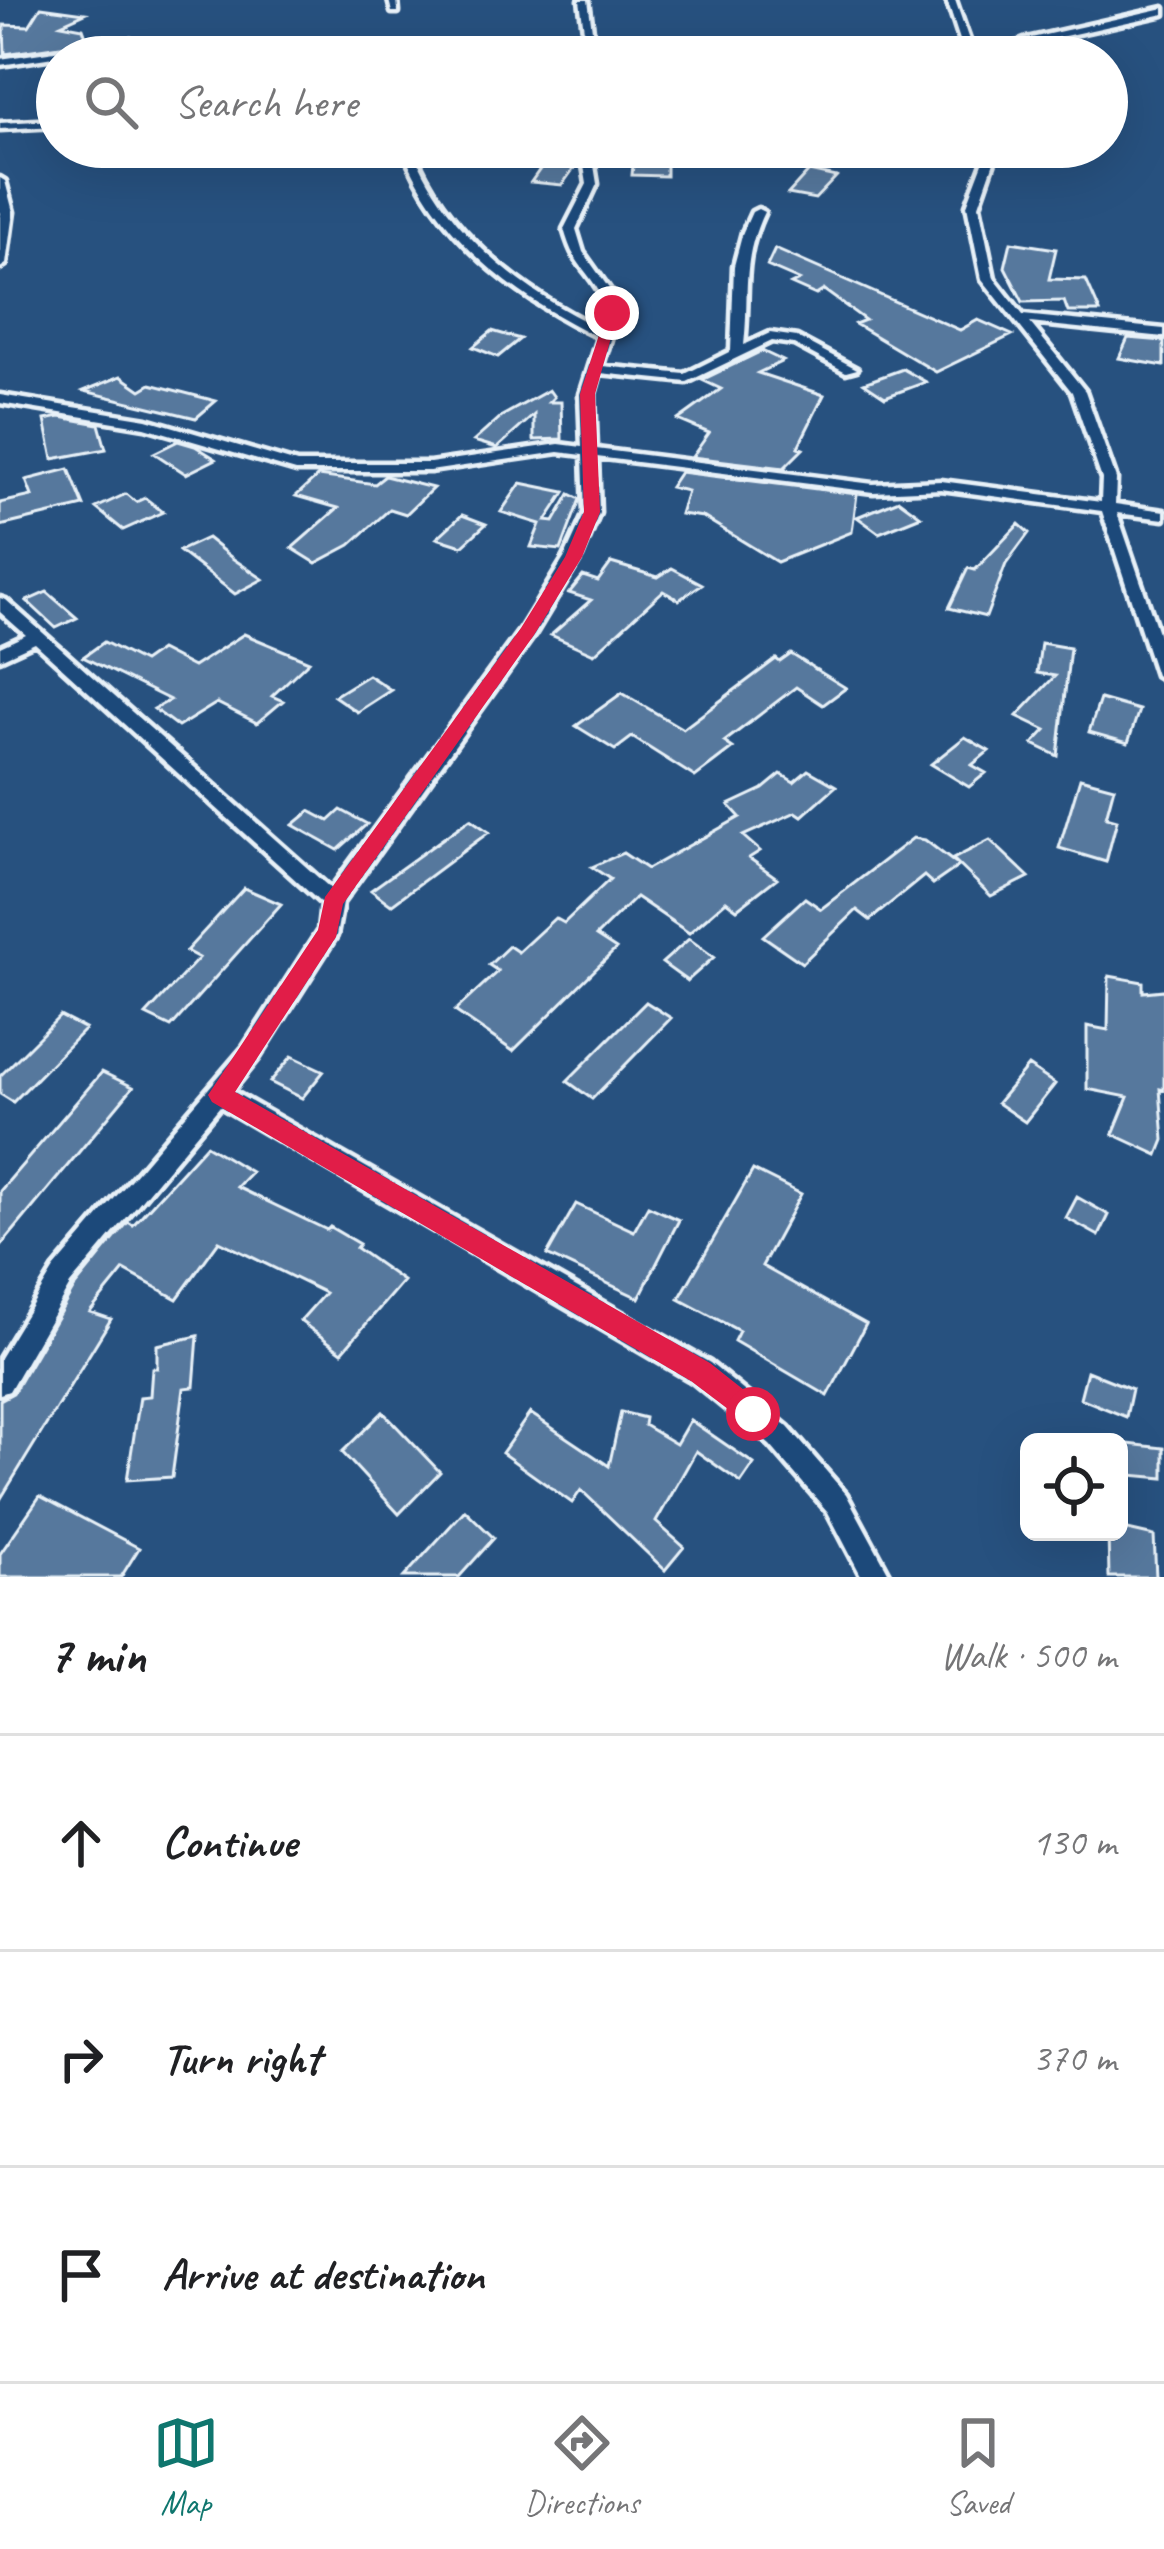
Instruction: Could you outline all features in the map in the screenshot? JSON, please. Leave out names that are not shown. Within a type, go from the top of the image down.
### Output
[{"type":"street","points":[[584,0],[587,36]]},
{"type":"street","points":[[951,0],[967,36]]},
{"type":"street","points":[[1052,36],[1164,11]]},
{"type":"street","points":[[0,62],[36,57]]},
{"type":"street","points":[[0,126],[36,124]]},
{"type":"street","points":[[415,168],[490,262],[532,298],[606,336]]},
{"type":"street","points":[[0,1382],[62,1277],[220,1095],[328,932],[332,902],[528,631],[573,557],[592,512],[587,394],[612,313],[609,297],[577,252],[570,229],[592,184],[589,168]]},
{"type":"street","points":[[986,168],[973,205],[988,279],[1078,391],[1109,479],[1108,507],[1164,675]]},
{"type":"street","points":[[0,181],[7,212],[0,264]]},
{"type":"street","points":[[737,351],[744,314],[736,285],[739,257],[758,212]]},
{"type":"street","points":[[1017,318],[1164,333]]},
{"type":"street","points":[[594,369],[687,378],[770,337],[784,337],[851,369]]},
{"type":"street","points":[[0,399],[147,423],[296,467],[430,467],[559,448],[873,488],[941,484],[1164,515]]},
{"type":"street","points":[[0,603],[33,638],[332,902]]},
{"type":"street","points":[[0,654],[33,638]]},
{"type":"street","points":[[220,1095],[700,1372],[779,1436],[837,1503],[877,1577]]},
{"type":"building","points":[[41,7],[85,13],[61,24],[83,28],[86,36],[36,36],[36,50],[5,54],[4,25],[29,26]]},
{"type":"building","points":[[541,168],[574,168],[562,185],[531,182]]},
{"type":"building","points":[[633,168],[666,168],[666,176],[632,175]]},
{"type":"building","points":[[809,171],[836,177],[815,199],[788,194]]},
{"type":"building","points":[[1011,242],[1056,249],[1049,279],[1086,280],[1100,312],[1068,312],[1064,301],[1023,302],[1005,267]]},
{"type":"building","points":[[775,249],[960,330],[978,320],[1012,335],[936,372],[855,324],[865,320],[824,290],[816,295],[791,284],[799,280],[767,266]]},
{"type":"building","points":[[492,331],[520,339],[498,357],[473,347]]},
{"type":"building","points":[[1128,338],[1164,341],[1164,366],[1119,358]]},
{"type":"building","points":[[762,351],[783,361],[758,373],[824,395],[798,447],[803,449],[784,468],[692,457],[709,433],[678,420],[721,389],[702,380]]},
{"type":"building","points":[[903,369],[926,382],[885,397],[864,383]]},
{"type":"building","points":[[121,376],[141,390],[151,384],[216,401],[196,418],[84,391]]},
{"type":"building","points":[[549,390],[554,397],[549,402],[561,402],[562,439],[534,440],[534,415],[497,448],[474,441],[502,416]]},
{"type":"building","points":[[60,417],[99,424],[106,449],[53,459],[45,420]]},
{"type":"building","points":[[178,441],[216,459],[186,474],[154,453]]},
{"type":"building","points":[[69,469],[84,506],[0,526],[0,503],[32,496],[26,480]]},
{"type":"building","points":[[680,472],[857,494],[852,532],[777,562],[703,517],[680,514],[687,491],[670,487]]},
{"type":"building","points":[[318,476],[375,484],[385,476],[433,488],[406,514],[390,509],[350,545],[316,563],[292,548],[338,508],[296,496]]},
{"type":"building","points":[[521,483],[565,492],[546,521],[554,522],[570,494],[580,499],[561,550],[531,547],[540,524],[501,512]]},
{"type":"building","points":[[126,494],[136,502],[145,498],[163,512],[123,530],[96,508]]},
{"type":"building","points":[[899,500],[921,516],[879,533],[857,517]]},
{"type":"building","points":[[462,515],[486,524],[462,546],[437,538]]},
{"type":"building","points":[[1019,524],[1029,533],[1006,564],[986,617],[949,608],[968,568],[975,570]]},
{"type":"building","points":[[207,538],[263,579],[235,594],[179,551]]},
{"type":"building","points":[[611,563],[658,577],[672,568],[702,584],[679,600],[663,591],[594,654],[551,635],[591,600],[569,593],[583,576],[598,581]]},
{"type":"building","points":[[47,592],[77,618],[56,628],[27,601]]},
{"type":"building","points":[[244,634],[309,661],[272,696],[283,701],[257,723],[217,703],[178,727],[154,709],[170,700],[83,657],[104,642],[143,662],[160,650],[193,667]]},
{"type":"building","points":[[1041,643],[1070,648],[1058,756],[1033,744],[1046,730],[1017,716],[1055,676],[1037,673]]},
{"type":"building","points":[[791,654],[846,688],[823,705],[796,687],[724,742],[733,748],[695,777],[632,737],[615,750],[576,726],[622,693],[683,729],[776,659],[780,662]]},
{"type":"building","points":[[368,675],[391,690],[357,712],[334,696]]},
{"type":"building","points":[[1100,699],[1139,710],[1128,743],[1089,732]]},
{"type":"building","points":[[965,737],[989,751],[972,765],[986,773],[969,787],[931,764]]},
{"type":"building","points":[[808,770],[836,786],[802,816],[796,812],[743,836],[760,851],[749,858],[777,878],[737,909],[726,901],[689,933],[636,897],[596,936],[616,949],[513,1051],[455,1011],[498,971],[489,965],[509,946],[518,952],[555,918],[564,923],[610,879],[592,867],[623,853],[647,869],[740,817],[729,805],[763,789],[781,774],[794,782]]},
{"type":"building","points":[[1080,778],[1114,787],[1106,817],[1117,820],[1106,862],[1059,848]]},
{"type":"building","points":[[341,810],[367,824],[338,850],[293,825],[310,811],[329,821]]},
{"type":"building","points":[[470,819],[489,832],[391,905],[371,890]]},
{"type":"building","points":[[913,838],[925,840],[959,866],[933,884],[924,876],[870,920],[857,910],[802,963],[763,936],[805,898],[821,909]]},
{"type":"building","points":[[990,840],[1029,877],[991,896],[953,859]]},
{"type":"building","points":[[244,888],[281,904],[171,1027],[146,1015],[199,958],[186,951]]},
{"type":"building","points":[[689,939],[714,957],[687,981],[662,963]]},
{"type":"building","points":[[1109,976],[1143,982],[1143,992],[1164,990],[1164,1090],[1160,1089],[1164,1140],[1158,1155],[1113,1134],[1128,1097],[1087,1089],[1087,1026],[1108,1030]]},
{"type":"building","points":[[646,1002],[671,1018],[592,1099],[567,1081]]},
{"type":"building","points":[[60,1016],[85,1029],[13,1102],[0,1094],[0,1076]]},
{"type":"building","points":[[292,1056],[324,1071],[302,1098],[270,1082]]},
{"type":"building","points":[[1028,1066],[1055,1084],[1025,1122],[997,1103]]},
{"type":"building","points":[[102,1072],[133,1087],[0,1247],[0,1191]]},
{"type":"building","points":[[206,1145],[251,1172],[237,1187],[327,1230],[330,1227],[403,1281],[342,1352],[300,1321],[325,1293],[219,1241],[177,1299],[124,1270],[90,1312],[111,1319],[0,1500],[0,1400],[13,1393],[74,1288],[128,1222],[133,1225]]},
{"type":"building","points":[[753,1170],[801,1194],[762,1266],[866,1324],[828,1396],[734,1341],[739,1331],[679,1299]]},
{"type":"building","points":[[1077,1197],[1109,1215],[1099,1236],[1066,1218]]},
{"type":"building","points":[[576,1204],[634,1231],[648,1206],[679,1220],[639,1298],[547,1255]]},
{"type":"building","points":[[198,1336],[194,1387],[184,1388],[172,1477],[127,1480],[140,1397],[150,1396],[157,1345]]},
{"type":"building","points":[[1087,1371],[1132,1389],[1126,1417],[1080,1398]]},
{"type":"building","points":[[383,1412],[440,1472],[399,1514],[342,1452]]},
{"type":"building","points":[[621,1412],[645,1418],[644,1425],[676,1444],[690,1420],[754,1464],[741,1483],[696,1451],[656,1522],[684,1547],[665,1570],[581,1490],[572,1503],[502,1453],[530,1413],[609,1466]]},
{"type":"building","points":[[1128,1444],[1164,1448],[1164,1478],[1128,1475]]},
{"type":"building","points":[[40,1496],[139,1548],[121,1577],[0,1577],[0,1554]]},
{"type":"building","points":[[465,1510],[494,1538],[459,1577],[404,1577]]},
{"type":"building","points":[[1128,1530],[1154,1536],[1156,1577],[1109,1577],[1108,1541],[1128,1541]]},
{"type":"route","points":[[612,313],[587,394],[592,512],[573,557],[528,631],[332,902],[328,932],[220,1095],[700,1372],[753,1414]]}]
